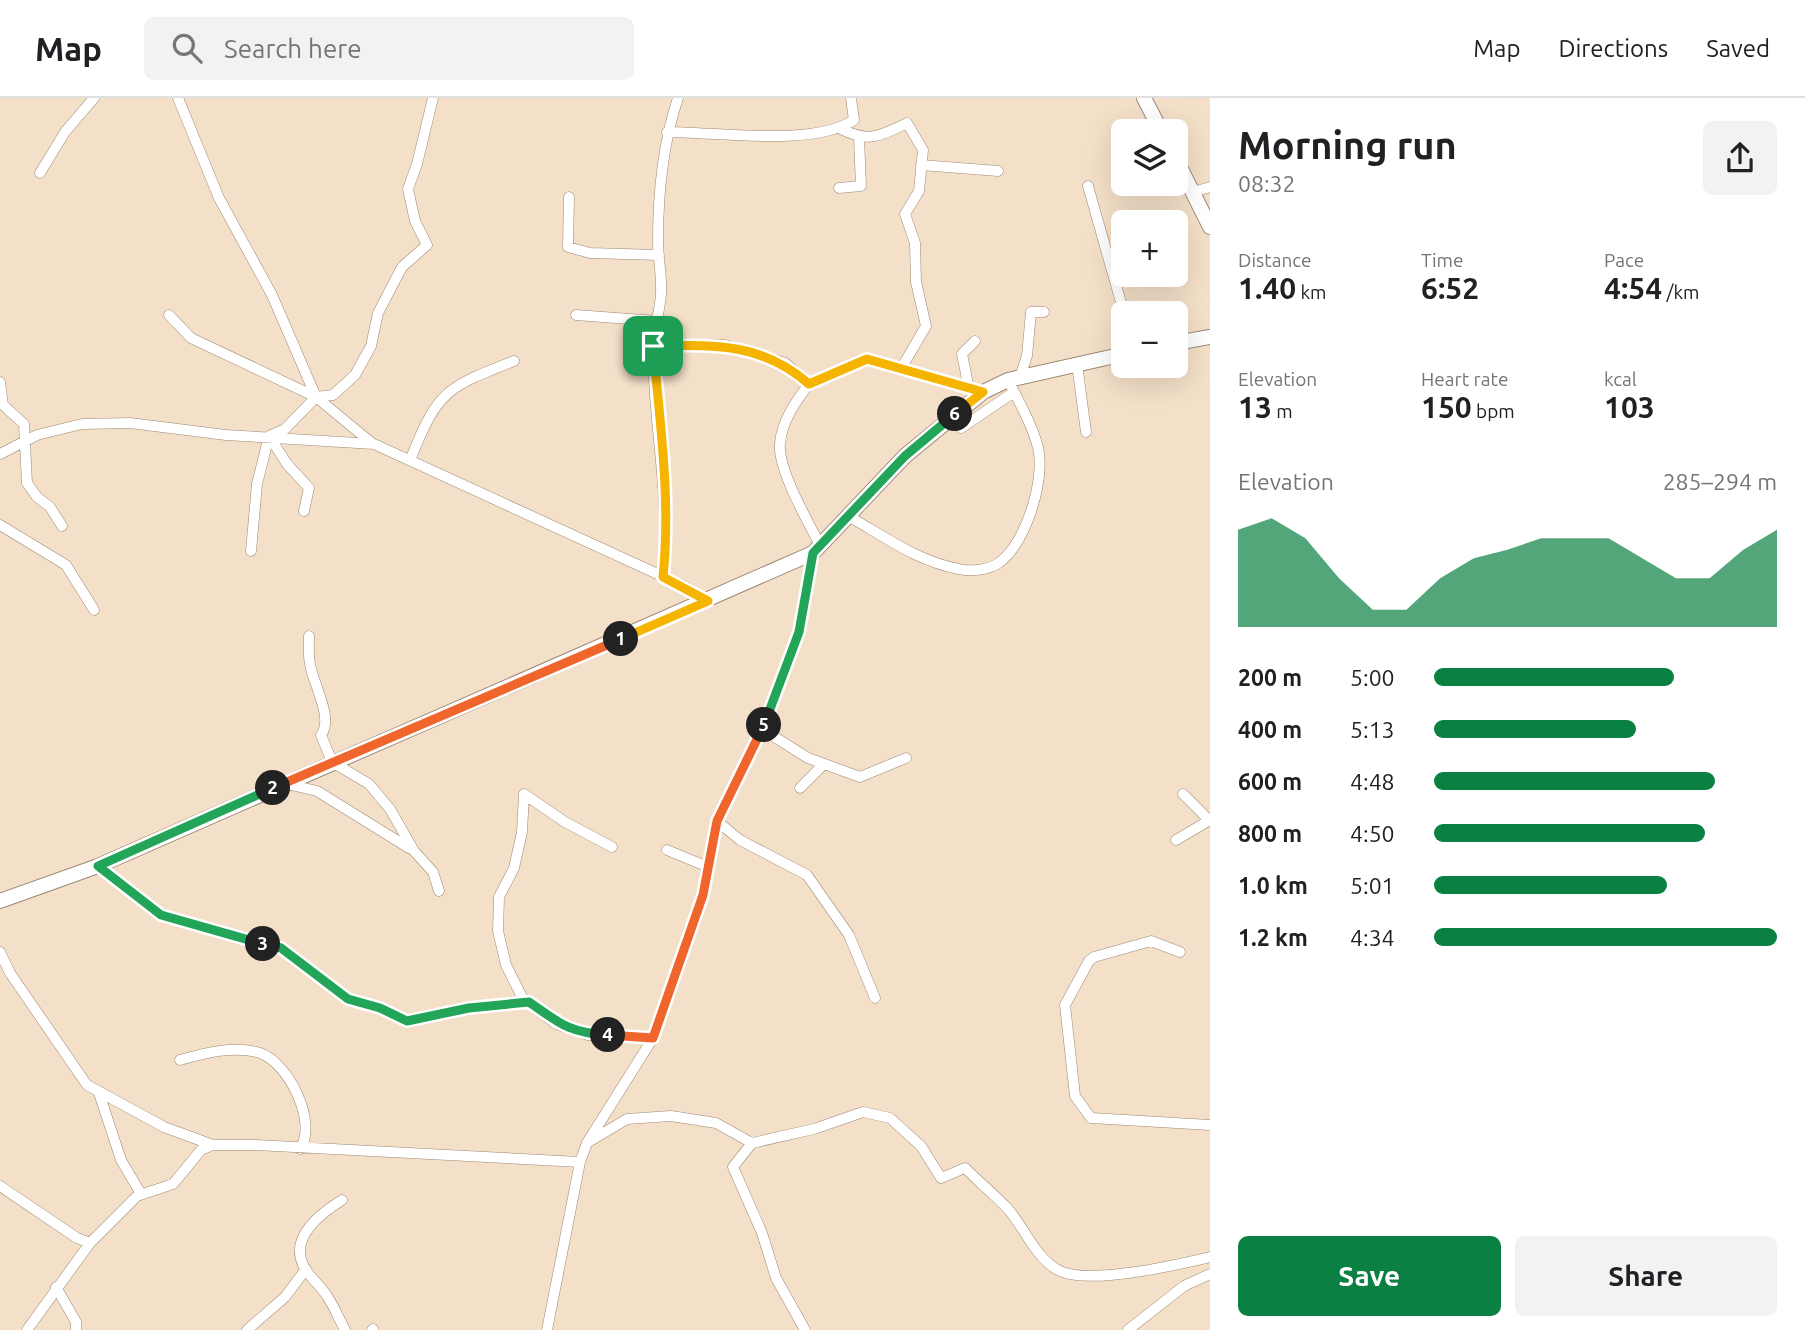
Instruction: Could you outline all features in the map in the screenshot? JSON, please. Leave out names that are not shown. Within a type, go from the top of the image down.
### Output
[{"type":"street","points":[[40,173],[65,132],[94,98]]},
{"type":"street","points":[[178,98],[219,198],[272,295],[316,397]]},
{"type":"street","points":[[251,551],[257,484],[270,436],[285,429],[302,415],[316,397],[333,395],[355,375],[371,346],[378,313],[402,267],[427,244],[415,221],[408,189],[433,98]]},
{"type":"street","points":[[663,577],[667,534],[666,492],[653,346],[661,295],[659,255],[667,132],[678,98]]},
{"type":"street","points":[[667,132],[777,137],[841,129],[854,120],[851,98]]},
{"type":"street","points":[[1144,98],[1155,119]]},
{"type":"street","points":[[841,129],[859,138],[878,137],[907,123],[923,150],[919,191],[905,214],[915,243],[916,282],[926,326],[902,367]]},
{"type":"street","points":[[839,188],[861,186],[859,138]]},
{"type":"street","points":[[922,165],[998,171]]},
{"type":"street","points":[[1188,182],[1210,227]]},
{"type":"street","points":[[1088,186],[1121,301]]},
{"type":"street","points":[[1193,192],[1210,187]]},
{"type":"street","points":[[569,197],[568,247],[590,253],[659,255]]},
{"type":"street","points":[[961,428],[1014,383],[1027,356],[1031,312],[1044,312]]},
{"type":"street","points":[[169,315],[191,338],[316,397],[374,444]]},
{"type":"street","points":[[576,315],[657,321]]},
{"type":"street","points":[[1188,341],[1210,337]]},
{"type":"street","points":[[975,341],[962,354],[976,391]]},
{"type":"street","points":[[653,346],[725,345],[785,363],[809,384]]},
{"type":"street","points":[[547,1330],[580,1162],[587,1143],[653,1038],[703,895],[717,821],[762,729],[799,632],[817,549],[779,445],[796,402],[809,384],[867,359],[902,367],[976,391],[1111,357]]},
{"type":"street","points":[[411,458],[431,409],[441,397],[455,385],[514,361]]},
{"type":"street","points":[[1077,364],[1086,432]]},
{"type":"street","points":[[848,516],[918,558],[961,570],[987,569],[999,564],[1010,553],[1030,514],[1040,480],[1038,445],[1014,383]]},
{"type":"street","points":[[0,384],[3,405],[24,424],[27,484],[37,497],[50,507],[62,526]]},
{"type":"street","points":[[0,901],[98,866],[331,762],[708,601],[817,549],[905,456],[976,391]]},
{"type":"street","points":[[0,454],[37,435],[82,424],[130,423],[226,435],[374,444],[411,458],[663,577],[708,601]]},
{"type":"street","points":[[270,436],[287,464],[309,488],[304,511]]},
{"type":"street","points":[[0,525],[66,565],[94,610]]},
{"type":"street","points":[[309,636],[309,662],[324,714],[325,730],[321,735],[331,762],[369,784],[390,809],[414,851],[433,872],[439,891]]},
{"type":"street","points":[[762,729],[808,758],[860,777],[906,758]]},
{"type":"street","points":[[800,788],[824,764]]},
{"type":"street","points":[[283,783],[317,791],[414,851]]},
{"type":"street","points":[[612,847],[565,822],[524,793],[522,831],[514,868],[499,897],[498,931],[506,965],[522,997],[556,1024],[588,1034],[653,1038]]},
{"type":"street","points":[[1176,840],[1209,819],[1182,794]]},
{"type":"street","points":[[717,821],[740,840],[807,875],[849,935],[875,998]]},
{"type":"street","points":[[667,850],[708,867]]},
{"type":"street","points":[[98,866],[161,915],[281,948],[348,999],[380,1008],[407,1021],[469,1008],[529,1002]]},
{"type":"street","points":[[1180,952],[1151,941],[1094,957],[1089,961],[1065,1005],[1075,1096],[1091,1118],[1210,1125]]},
{"type":"street","points":[[0,952],[10,973],[47,1023],[80,1077],[99,1093],[164,1127],[213,1145],[580,1162]]},
{"type":"street","points":[[180,1060],[218,1050],[263,1054],[280,1070],[304,1104],[305,1142],[300,1149]]},
{"type":"street","points":[[99,1093],[121,1160],[141,1194]]},
{"type":"street","points":[[805,1330],[776,1278],[762,1233],[733,1167],[752,1143],[814,1129],[863,1112],[890,1118],[921,1146],[941,1178],[965,1168],[1009,1210],[1048,1263],[1061,1272],[1087,1275],[1155,1269],[1210,1257]]},
{"type":"street","points":[[587,1143],[628,1119],[671,1116],[716,1123],[752,1143]]},
{"type":"street","points":[[27,1330],[90,1243],[141,1194],[173,1184],[201,1150],[213,1145]]},
{"type":"street","points":[[0,1186],[78,1238],[90,1243]]},
{"type":"street","points":[[342,1200],[322,1212],[306,1230],[300,1253],[306,1269],[328,1297],[345,1330]]},
{"type":"street","points":[[247,1330],[285,1297],[306,1269]]},
{"type":"street","points":[[1128,1330],[1184,1286],[1210,1274]]},
{"type":"street","points":[[56,1287],[76,1322],[76,1330]]},
{"type":"route","points":[[725,345],[785,363],[809,384],[867,359],[983,392],[905,456],[813,553],[799,632],[762,729],[717,821],[703,895],[653,1038],[588,1034],[556,1024],[529,1002],[469,1008],[407,1021],[380,1008],[348,999],[281,948],[161,915],[98,866],[331,762],[708,601],[663,577],[667,534],[666,492],[653,346],[725,345]]}]
